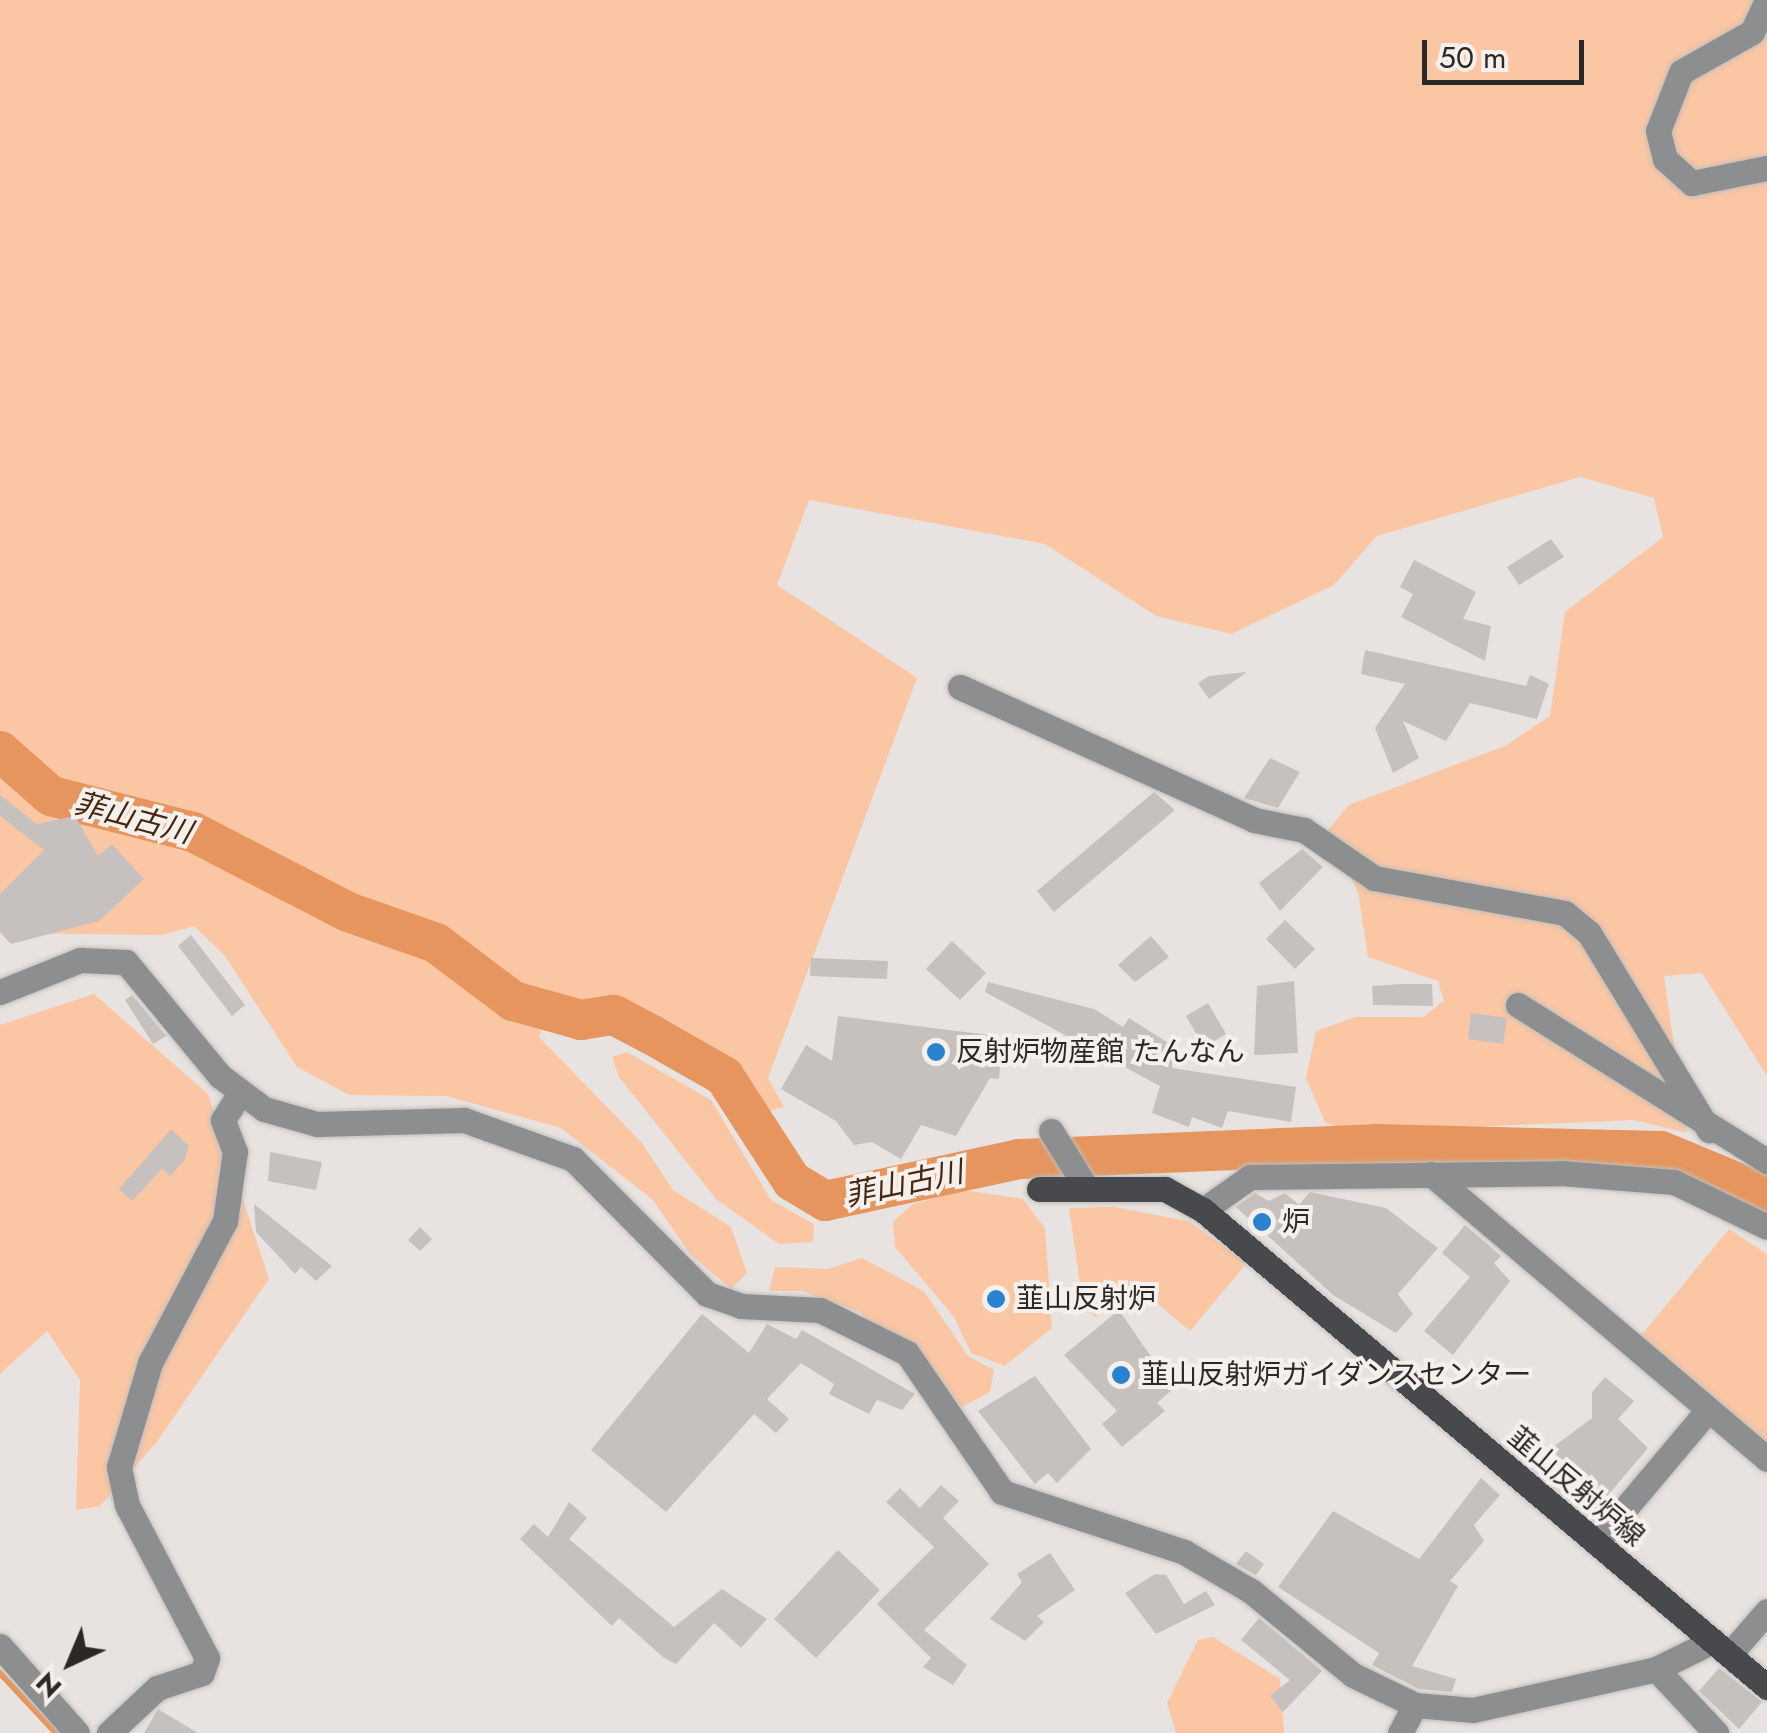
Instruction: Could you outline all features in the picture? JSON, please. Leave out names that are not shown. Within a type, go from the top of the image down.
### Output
[{"type":"main road","name":"韮山反射炉線","points":[[1038,1188],[1079,1176],[1165,1189],[1203,1210],[1767,1687]]},
{"type":"street","points":[[1766,0],[1752,32],[1681,72],[1658,131],[1665,159],[1692,183],[1767,168]]},
{"type":"street","points":[[960,687],[1225,807],[1304,830],[1374,878],[1565,913],[1589,933],[1709,1130]]},
{"type":"street","points":[[0,992],[80,960],[126,962],[239,1094],[318,1124],[482,1124],[573,1160],[707,1294],[741,1306],[820,1310],[907,1352],[1002,1492],[1184,1552],[1251,1591],[1353,1675],[1415,1705],[1474,1710],[1656,1669],[1721,1648],[1767,1611]]},
{"type":"street","points":[[1518,1005],[1709,1130],[1767,1160]]},
{"type":"street","points":[[109,1733],[156,1688],[202,1673],[207,1658],[128,1505],[118,1468],[150,1363],[225,1221],[235,1152],[223,1120],[239,1094]]},
{"type":"street","points":[[1051,1131],[1079,1176]]},
{"type":"street","points":[[1430,1174],[1767,1459]]},
{"type":"street","points":[[1203,1210],[1250,1177],[1430,1174],[1674,1182],[1767,1227]]},
{"type":"street","points":[[1596,1542],[1708,1410]]},
{"type":"street","points":[[0,1646],[77,1733]]},
{"type":"street","points":[[1656,1669],[1716,1733]]},
{"type":"street","points":[[1400,1733],[1415,1705]]},
{"type":"shaded area","points":[[0,0],[1767,0],[1767,1076],[1702,973],[1664,976],[1687,1133],[1634,1120],[1349,1132],[1325,1122],[1306,1078],[1316,1031],[1355,1017],[1423,1017],[1444,1001],[1438,981],[1368,957],[1358,892],[1327,831],[1349,805],[1507,745],[1550,716],[1565,612],[1663,537],[1654,498],[1580,477],[1377,536],[1334,585],[1231,634],[1156,616],[1045,544],[809,500],[777,585],[917,678],[768,1078],[784,1107],[767,1111],[725,1065],[620,1005],[551,1003],[539,1037],[642,1143],[673,1190],[731,1227],[747,1273],[731,1289],[690,1254],[653,1200],[561,1128],[446,1096],[349,1095],[297,1067],[225,956],[194,926],[163,935],[0,933]]},
{"type":"shaded area","points":[[94,994],[208,1094],[269,1279],[156,1443],[100,1506],[76,1510],[80,1380],[47,1331],[0,1374],[0,1025]]},
{"type":"shaded area","points":[[627,1052],[711,1100],[771,1200],[814,1224],[813,1242],[779,1244],[716,1199],[619,1077],[612,1057]]},
{"type":"shaded area","points":[[964,1190],[1023,1199],[1045,1228],[1052,1328],[1005,1366],[971,1353],[954,1317],[895,1247],[893,1222],[913,1204]]},
{"type":"shaded area","points":[[1114,1207],[1188,1221],[1247,1263],[1190,1331],[1136,1286],[1095,1317],[1083,1304],[1069,1208]]},
{"type":"shaded area","points":[[1729,1229],[1767,1254],[1767,1447],[1639,1338]]},
{"type":"shaded area","points":[[862,1258],[924,1291],[968,1356],[994,1370],[990,1392],[962,1407],[860,1312],[802,1291],[769,1291],[775,1267],[828,1269]]},
{"type":"shaded area","points":[[1213,1637],[1280,1679],[1284,1733],[1176,1733],[1167,1703],[1198,1640]]},
{"type":"building","points":[[1551,539],[1564,557],[1519,585],[1507,567]]},
{"type":"building","points":[[1414,560],[1476,592],[1463,619],[1491,626],[1485,661],[1401,617],[1413,594],[1400,587]]},
{"type":"building","points":[[1365,650],[1526,686],[1530,675],[1549,684],[1537,719],[1470,703],[1446,741],[1403,721],[1419,758],[1393,773],[1375,728],[1405,684],[1361,674]]},
{"type":"building","points":[[1247,672],[1209,699],[1198,683],[1209,676]]},
{"type":"building","points":[[1270,758],[1300,772],[1278,808],[1244,798]]},
{"type":"building","points":[[1154,792],[1175,810],[1054,912],[1037,891]]},
{"type":"building","points":[[0,795],[37,824],[75,816],[98,856],[112,844],[144,879],[99,921],[11,944],[0,932],[0,894],[44,850],[0,816]]},
{"type":"building","points":[[1302,849],[1323,867],[1280,911],[1259,883]]},
{"type":"building","points":[[1285,920],[1315,949],[1295,969],[1266,939]]},
{"type":"building","points":[[191,935],[245,1005],[232,1016],[178,946]]},
{"type":"building","points":[[1151,936],[1169,957],[1135,982],[1118,965]]},
{"type":"building","points":[[952,941],[986,973],[960,1000],[926,969]]},
{"type":"building","points":[[811,958],[888,961],[887,979],[810,976]]},
{"type":"building","points":[[1294,981],[1298,1053],[1254,1055],[1257,986]]},
{"type":"building","points":[[988,982],[1094,1009],[1123,1027],[1129,1018],[1192,1058],[1172,1058],[1172,1068],[1296,1087],[1291,1122],[1228,1111],[1222,1128],[1192,1117],[1189,1127],[1152,1113],[1160,1086],[985,992]]},
{"type":"building","points":[[1432,984],[1433,1006],[1373,1005],[1372,986]]},
{"type":"building","points":[[132,995],[166,1036],[153,1044],[125,1000]]},
{"type":"building","points":[[1208,1003],[1226,1034],[1204,1047],[1186,1016]]},
{"type":"building","points":[[1471,1013],[1507,1018],[1503,1044],[1468,1039]]},
{"type":"building","points":[[838,1016],[989,1035],[986,1058],[1001,1059],[999,1079],[990,1078],[956,1136],[921,1125],[901,1159],[872,1142],[854,1145],[836,1121],[781,1089],[806,1045],[832,1061]]},
{"type":"building","points":[[171,1129],[189,1146],[184,1161],[170,1176],[162,1169],[132,1201],[119,1189]]},
{"type":"building","points":[[270,1152],[322,1162],[316,1190],[268,1181]]},
{"type":"building","points":[[1310,1192],[1386,1208],[1438,1248],[1398,1294],[1413,1314],[1396,1333],[1333,1295],[1236,1207],[1255,1193],[1269,1201],[1285,1193],[1299,1205]]},
{"type":"building","points":[[254,1204],[332,1266],[316,1281],[301,1267],[295,1274],[256,1232]]},
{"type":"building","points":[[1465,1225],[1501,1256],[1494,1263],[1510,1281],[1453,1355],[1424,1331],[1470,1277],[1442,1253]]},
{"type":"building","points":[[420,1227],[432,1239],[420,1251],[408,1240]]},
{"type":"building","points":[[998,1285],[1009,1301],[993,1313],[981,1297]]},
{"type":"building","points":[[1119,1310],[1173,1389],[1157,1403],[1165,1411],[1122,1447],[1102,1424],[1117,1411],[1064,1355]]},
{"type":"building","points":[[702,1314],[749,1353],[767,1324],[796,1339],[802,1330],[915,1394],[902,1410],[877,1400],[869,1414],[829,1394],[834,1384],[801,1363],[767,1399],[789,1419],[776,1433],[754,1414],[666,1512],[591,1450]]},
{"type":"building","points":[[1035,1376],[1091,1449],[1057,1483],[1048,1473],[1035,1484],[978,1411]]},
{"type":"building","points":[[1605,1377],[1634,1401],[1618,1419],[1648,1448],[1593,1513],[1571,1494],[1582,1481],[1548,1451],[1592,1418],[1592,1392]]},
{"type":"building","points":[[1481,1478],[1500,1495],[1474,1525],[1484,1541],[1450,1581],[1458,1586],[1412,1666],[1456,1679],[1452,1692],[1419,1689],[1372,1665],[1379,1653],[1278,1587],[1333,1511],[1419,1559]]},
{"type":"building","points":[[941,1485],[959,1501],[943,1518],[989,1564],[924,1630],[967,1665],[953,1685],[923,1667],[931,1658],[877,1604],[934,1547],[886,1502],[900,1488],[920,1508]]},
{"type":"building","points":[[569,1502],[587,1518],[569,1539],[674,1627],[722,1589],[767,1619],[741,1648],[714,1623],[676,1664],[663,1657],[619,1618],[612,1626],[520,1539],[534,1524],[548,1537]]},
{"type":"building","points":[[838,1550],[880,1590],[816,1658],[774,1619]]},
{"type":"building","points":[[1246,1551],[1264,1564],[1256,1575],[1236,1564]]},
{"type":"building","points":[[1050,1553],[1075,1590],[1037,1616],[1044,1622],[1025,1641],[990,1619],[1022,1582],[1017,1574]]},
{"type":"building","points":[[1155,1574],[1166,1575],[1184,1604],[1206,1591],[1215,1605],[1156,1634],[1125,1593]]},
{"type":"building","points":[[1259,1618],[1322,1671],[1283,1712],[1270,1696],[1290,1680],[1241,1640]]},
{"type":"building","points":[[1719,1668],[1762,1702],[1739,1729],[1699,1691]]},
{"type":"building","points":[[158,1709],[198,1733],[144,1733]]},
{"type":"waterway","name":"菲山古川","points":[[0,751],[51,796],[193,832],[348,912],[436,943],[513,1001],[581,1020],[614,1015],[652,1035],[724,1076],[792,1181],[825,1201],[1020,1159],[1375,1144],[1661,1151],[1767,1195]]},
{"type":"waterway","points":[[0,1673],[56,1733]]},
{"type":"place","name":"反射炉物産館 たんなん","points":[[936,1052]]},
{"type":"place","name":"炉","points":[[1262,1222]]},
{"type":"place","name":"韮山反射炉","points":[[996,1299]]},
{"type":"place","name":"韮山反射炉ガイダンスセンター","points":[[1121,1375]]}]
